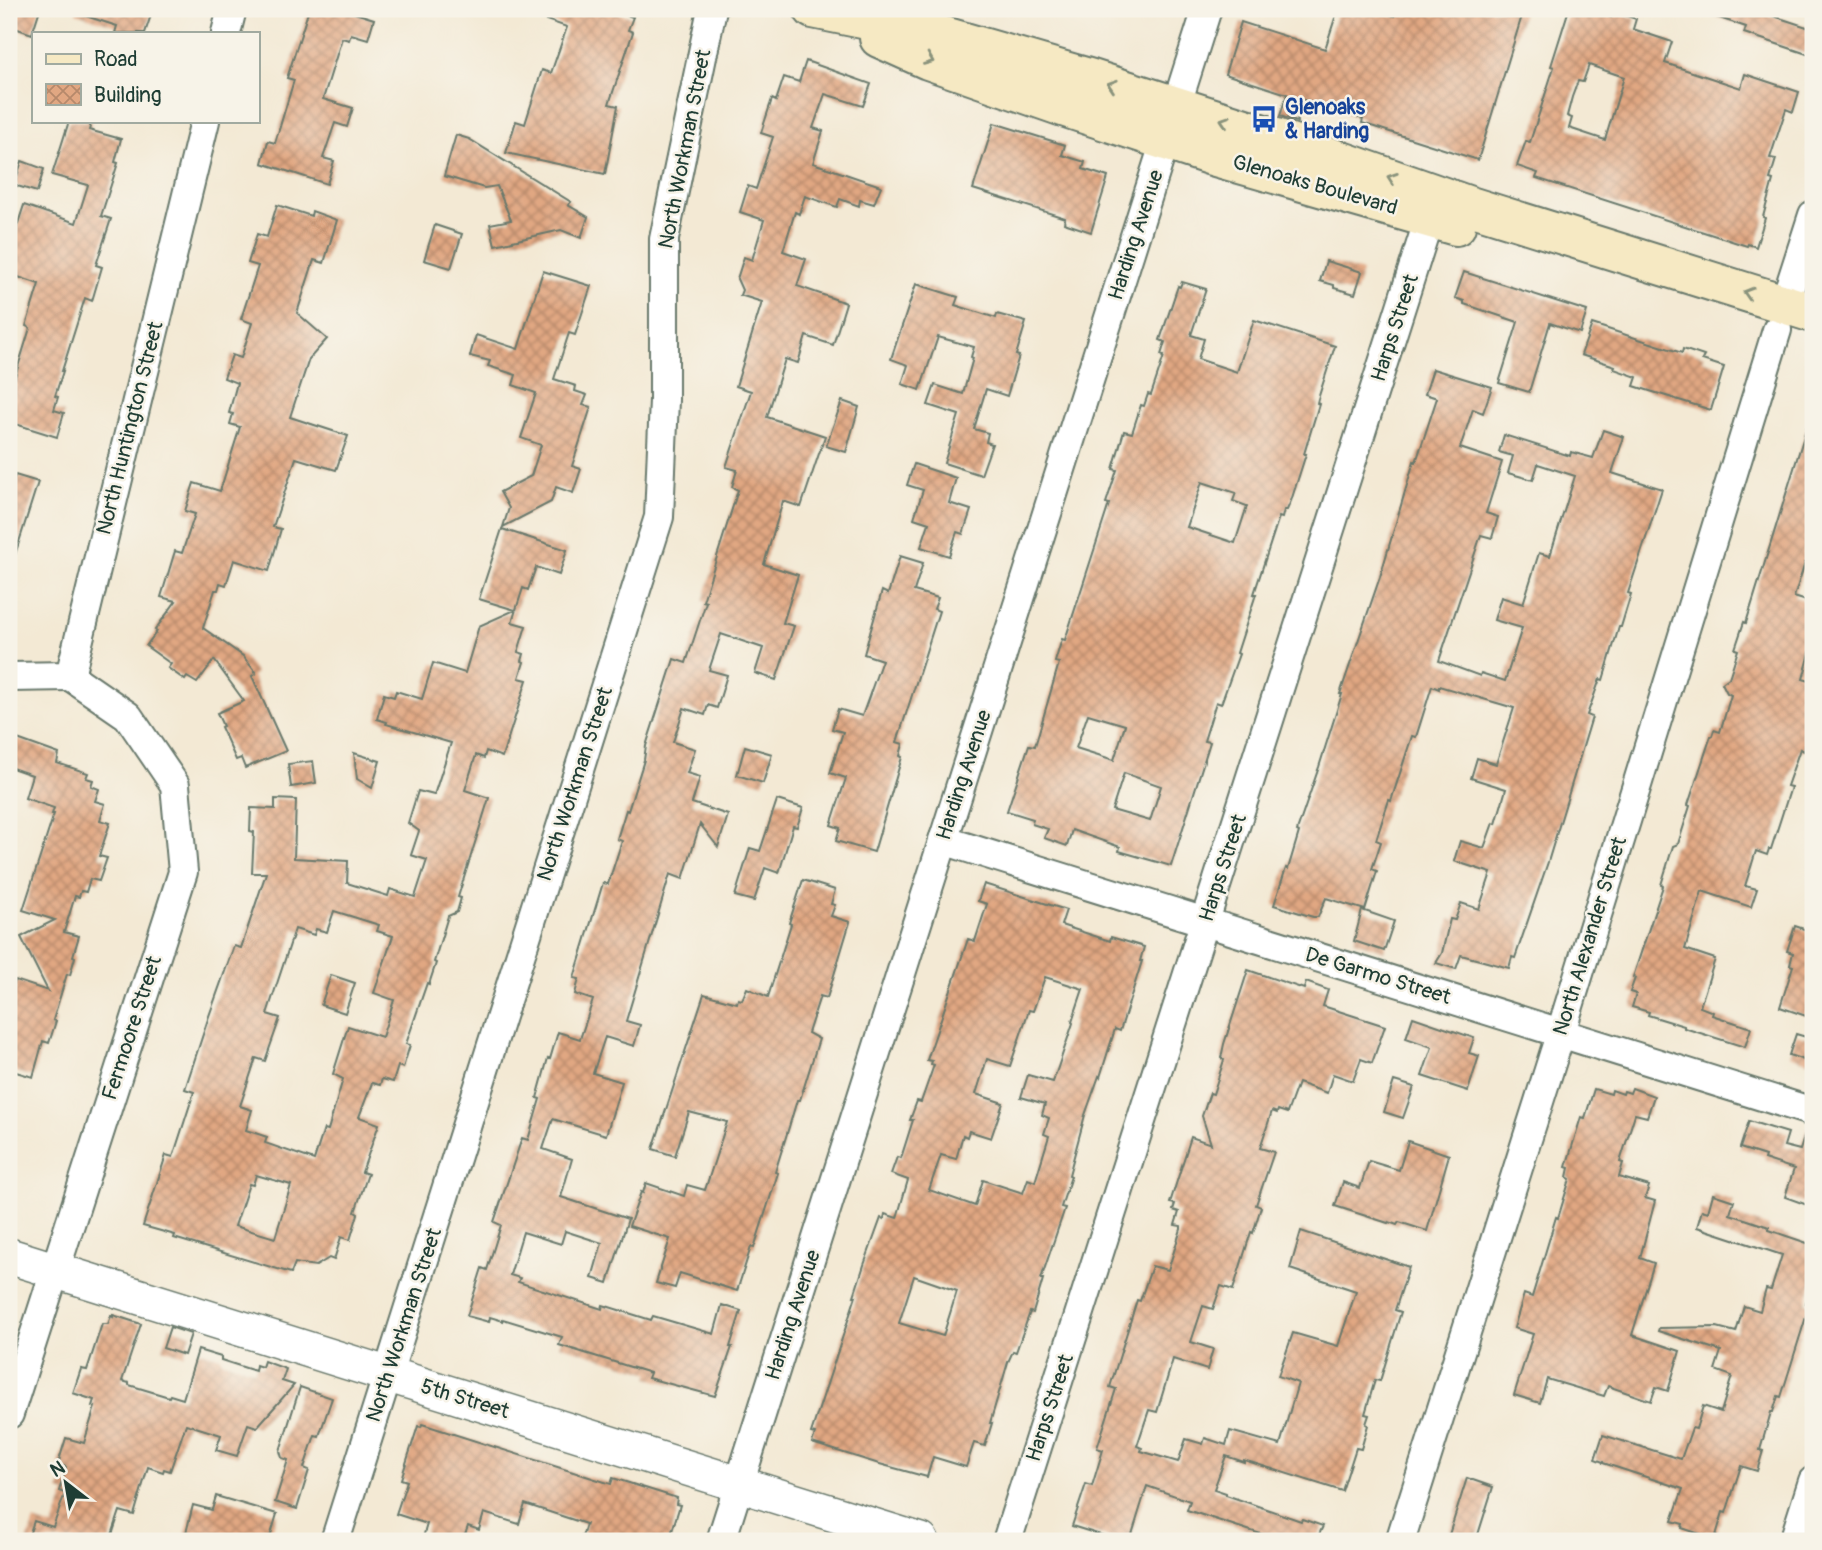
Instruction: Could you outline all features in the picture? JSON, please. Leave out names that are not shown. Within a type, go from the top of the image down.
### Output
[{"type":"main road","name":"Glenoaks Boulevard","points":[[820,10],[937,34],[1092,79],[1171,123],[1273,137],[1433,206],[1791,316],[1813,341]]},
{"type":"street","points":[[226,32],[232,9]]},
{"type":"street","name":"North Workman Street","points":[[335,1541],[659,517],[664,400],[664,239],[712,9]]},
{"type":"street","name":"Harding Avenue","points":[[721,1541],[1207,9]]},
{"type":"street","name":"North Huntington Street","points":[[69,676],[205,122]]},
{"type":"street","name":"Harps Street","points":[[1007,1541],[1433,206]]},
{"type":"street","name":"North Alexander Street","points":[[1400,1541],[1791,316],[1813,215]]},
{"type":"street","points":[[9,677],[69,676]]},
{"type":"street","name":"Fermoore Street","points":[[9,1414],[183,872],[175,785],[128,716],[69,676]]},
{"type":"street","name":"De Garmo Street","points":[[943,840],[1813,1112]]},
{"type":"street","name":"5th Street","points":[[9,1256],[921,1541]]},
{"type":"street","points":[[1794,1541],[1813,1481]]},
{"type":"building","points":[[12,9],[40,9],[32,34],[9,26]]},
{"type":"building","points":[[76,9],[153,9],[145,32],[115,32],[117,26],[76,13]]},
{"type":"building","points":[[309,9],[342,9],[374,19],[368,39],[351,34],[349,40],[342,38],[323,99],[353,108],[347,127],[335,123],[323,158],[334,161],[327,184],[262,163],[268,141],[275,143],[294,80],[287,78]]},
{"type":"building","points":[[524,9],[620,9],[619,13],[633,17],[628,30],[633,32],[609,104],[618,106],[605,174],[506,153],[516,121],[525,124],[542,70],[551,73],[567,27],[523,12]]},
{"type":"building","points":[[1338,9],[1372,9],[1395,16],[1398,9],[1524,9],[1478,160],[1362,123],[1363,119],[1304,100],[1297,122],[1280,116],[1287,94],[1225,74],[1241,22],[1325,49]]},
{"type":"building","points":[[1569,9],[1585,9],[1611,17],[1613,11],[1636,19],[1633,29],[1672,42],[1665,63],[1741,88],[1745,74],[1799,92],[1793,112],[1786,109],[1770,158],[1776,159],[1770,179],[1773,180],[1756,247],[1536,178],[1538,173],[1517,166],[1526,141],[1530,142],[1554,67],[1551,66]],"holes":[[[1589,65],[1624,77],[1605,140],[1569,128],[1572,118],[1567,116],[1572,97],[1578,81],[1583,82]]]},
{"type":"building","points":[[1703,9],[1752,9],[1813,29],[1813,56],[1744,33],[1746,27],[1702,12]]},
{"type":"building","points":[[806,61],[871,84],[863,106],[825,94],[813,128],[823,131],[813,163],[881,186],[874,204],[860,200],[859,206],[840,199],[837,207],[805,196],[799,214],[795,212],[783,251],[806,259],[797,286],[846,303],[833,345],[806,336],[798,363],[785,359],[767,417],[825,436],[801,507],[783,501],[764,564],[798,575],[783,623],[794,626],[776,680],[755,673],[763,648],[721,634],[709,670],[727,675],[717,708],[708,705],[705,715],[684,708],[673,742],[695,749],[687,773],[700,777],[692,803],[728,815],[718,847],[700,824],[683,879],[670,874],[626,1021],[640,1025],[634,1046],[605,1037],[593,1073],[622,1082],[606,1135],[553,1119],[543,1149],[572,1159],[561,1197],[628,1219],[608,1283],[592,1278],[602,1243],[565,1231],[561,1244],[523,1232],[510,1275],[520,1278],[518,1282],[602,1309],[603,1305],[651,1320],[653,1316],[714,1334],[722,1305],[741,1311],[715,1396],[648,1378],[650,1373],[559,1345],[562,1337],[503,1319],[490,1317],[489,1322],[467,1316],[482,1268],[487,1270],[501,1225],[494,1222],[522,1138],[528,1140],[548,1058],[550,1059],[558,1032],[580,1039],[593,1000],[575,994],[579,979],[574,978],[603,883],[608,884],[622,841],[617,839],[674,659],[686,663],[738,490],[732,487],[737,470],[726,467],[751,391],[736,386],[762,302],[740,295],[742,290],[737,279],[744,257],[752,260],[764,220],[740,212],[748,186],[756,189],[773,137],[761,133],[772,99],[776,101],[784,77],[799,82]]},
{"type":"building","points":[[69,122],[92,122],[89,130],[121,139],[115,162],[118,163],[101,216],[111,219],[96,265],[102,267],[92,301],[85,298],[55,396],[58,397],[54,410],[64,413],[57,437],[9,422],[9,396],[30,328],[26,326],[39,284],[9,274],[9,251],[24,205],[76,223],[88,185],[52,175]]},
{"type":"building","points":[[994,123],[1065,145],[1062,155],[1085,162],[1083,169],[1108,177],[1091,232],[1064,223],[1065,218],[973,189]]},
{"type":"building","points":[[456,135],[469,139],[571,202],[568,205],[588,217],[581,238],[561,230],[495,245],[490,224],[511,220],[497,186],[484,188],[444,176]]},
{"type":"building","points":[[22,161],[44,169],[37,192],[14,185]]},
{"type":"building","points":[[277,205],[311,216],[312,211],[337,220],[324,263],[314,260],[297,313],[327,339],[309,359],[290,417],[348,436],[336,470],[296,458],[273,527],[281,529],[269,571],[234,560],[226,585],[220,583],[218,590],[215,590],[203,628],[243,656],[256,673],[252,676],[286,751],[245,768],[241,758],[236,760],[217,713],[244,701],[214,660],[197,683],[187,677],[185,680],[168,668],[171,664],[146,646],[176,601],[161,597],[175,551],[182,553],[195,514],[185,511],[194,483],[220,491],[240,427],[230,424],[233,414],[229,413],[237,383],[224,378],[232,355],[241,358],[252,323],[241,319],[258,266],[248,263],[257,234],[267,237]]},
{"type":"building","points":[[435,225],[462,234],[451,268],[424,260]]},
{"type":"building","points":[[1326,261],[1362,272],[1355,294],[1320,281]]},
{"type":"building","points":[[543,271],[591,286],[575,335],[569,333],[554,379],[576,386],[575,391],[587,395],[583,405],[591,407],[572,466],[581,469],[573,493],[556,487],[551,502],[503,527],[509,508],[500,492],[531,476],[541,445],[521,438],[536,393],[513,385],[516,375],[488,366],[490,361],[470,356],[476,335],[518,349]]},
{"type":"building","points":[[1464,272],[1587,311],[1580,333],[1550,323],[1529,392],[1499,383],[1518,322],[1464,304],[1464,301],[1455,298]]},
{"type":"building","points":[[1182,282],[1206,289],[1191,335],[1204,339],[1198,359],[1237,372],[1254,320],[1335,346],[1291,501],[1282,518],[1279,517],[1254,594],[1237,653],[1239,654],[1221,704],[1216,702],[1204,741],[1210,742],[1171,866],[1119,851],[1120,847],[1072,830],[1067,846],[1044,838],[1048,829],[1032,824],[1033,819],[1007,811],[1029,745],[1035,746],[1059,663],[1055,662],[1062,639],[1065,640],[1109,504],[1106,503],[1117,470],[1113,469],[1124,431],[1132,433],[1141,405],[1144,406],[1148,394],[1151,395],[1164,356],[1161,355],[1165,342],[1160,340],[1178,286],[1180,287]],"holes":[[[1202,482],[1236,493],[1233,501],[1247,506],[1235,543],[1187,527]],[[1088,714],[1125,725],[1114,760],[1076,748]],[[1124,773],[1161,786],[1150,821],[1112,810]]]},
{"type":"building","points":[[916,284],[958,297],[955,305],[996,318],[997,314],[1026,322],[1007,396],[986,389],[974,429],[988,433],[986,442],[992,444],[981,475],[944,463],[959,415],[928,405],[935,385],[963,394],[974,347],[938,337],[920,390],[902,384],[908,365],[891,359]]},
{"type":"building","points":[[1592,324],[1682,353],[1683,349],[1704,356],[1702,360],[1724,367],[1711,410],[1634,386],[1637,377],[1614,369],[1615,366],[1581,355]]},
{"type":"building","points":[[1433,369],[1492,387],[1483,413],[1473,409],[1460,448],[1502,462],[1486,513],[1498,517],[1492,538],[1481,535],[1439,661],[1480,676],[1481,673],[1505,681],[1522,628],[1494,620],[1501,597],[1523,604],[1539,553],[1550,556],[1575,476],[1538,464],[1533,480],[1508,473],[1513,456],[1499,452],[1504,435],[1570,456],[1571,452],[1593,458],[1603,430],[1624,437],[1612,473],[1662,489],[1628,593],[1631,594],[1621,627],[1603,680],[1600,679],[1587,715],[1592,717],[1548,862],[1515,958],[1512,957],[1509,968],[1461,955],[1456,969],[1436,963],[1442,953],[1450,919],[1455,920],[1461,903],[1479,909],[1491,873],[1454,861],[1460,841],[1484,848],[1493,823],[1496,824],[1506,789],[1471,778],[1477,758],[1496,764],[1514,708],[1439,686],[1439,689],[1432,686],[1416,737],[1412,736],[1391,801],[1389,800],[1376,840],[1381,842],[1372,869],[1377,871],[1365,910],[1326,898],[1318,917],[1313,917],[1274,905],[1286,868],[1288,869],[1299,832],[1297,831],[1380,577],[1414,461],[1416,462],[1437,398],[1425,394]]},
{"type":"building","points":[[842,401],[859,407],[846,452],[826,446]]},
{"type":"building","points":[[1809,420],[1813,421],[1813,566],[1805,563],[1794,597],[1813,603],[1813,642],[1803,679],[1813,682],[1813,723],[1804,751],[1800,749],[1787,786],[1791,787],[1771,849],[1767,855],[1756,851],[1745,886],[1757,889],[1751,907],[1702,891],[1685,949],[1715,959],[1700,1007],[1713,1012],[1712,1015],[1751,1028],[1745,1047],[1648,1015],[1649,1012],[1632,1007],[1636,994],[1630,992],[1673,846],[1678,844],[1711,736],[1714,730],[1720,732],[1731,695],[1722,683],[1729,678],[1738,650],[1735,649],[1744,622],[1746,623]]},
{"type":"building","points":[[914,464],[956,478],[949,503],[971,510],[963,534],[957,532],[949,556],[921,547],[929,523],[914,518],[923,490],[907,485]]},
{"type":"building","points":[[15,475],[38,482],[13,561],[9,560],[9,477],[14,478]]},
{"type":"building","points":[[502,529],[567,550],[559,575],[536,567],[528,590],[523,588],[512,622],[526,626],[518,652],[524,654],[519,678],[527,680],[502,757],[486,751],[484,758],[476,755],[465,790],[489,798],[458,897],[461,898],[457,912],[448,916],[434,962],[436,963],[406,1044],[410,1045],[403,1068],[398,1066],[393,1082],[382,1079],[380,1085],[372,1083],[359,1117],[379,1124],[362,1172],[368,1174],[355,1212],[358,1214],[350,1240],[341,1237],[334,1260],[329,1258],[316,1266],[295,1263],[291,1273],[143,1226],[166,1155],[173,1157],[194,1092],[185,1089],[209,1016],[234,946],[241,948],[266,873],[252,873],[254,832],[250,831],[251,808],[275,809],[275,799],[296,800],[294,858],[348,861],[347,883],[388,896],[390,889],[415,897],[427,860],[411,855],[419,831],[408,823],[418,791],[434,795],[451,743],[377,719],[384,694],[394,697],[396,691],[422,699],[433,663],[465,673],[479,626],[515,610],[479,599]],"holes":[[[334,911],[379,925],[377,931],[393,936],[374,993],[394,1000],[382,1037],[348,1026],[333,1074],[343,1079],[328,1130],[324,1129],[314,1160],[265,1143],[267,1137],[246,1130],[252,1110],[240,1106],[256,1058],[265,1061],[280,1018],[267,1014],[295,929],[314,935],[316,929],[327,932]],[[256,1175],[291,1185],[275,1238],[235,1226],[249,1184],[253,1185]]]},
{"type":"building","points":[[900,556],[923,563],[914,591],[938,598],[934,609],[939,611],[897,742],[903,744],[902,757],[874,852],[836,841],[840,828],[831,825],[846,778],[830,773],[843,732],[832,729],[838,709],[862,716],[882,660],[864,654],[882,591],[888,594]]},
{"type":"building","points":[[9,736],[59,754],[57,763],[88,773],[86,778],[93,780],[91,786],[99,789],[95,801],[105,804],[100,820],[110,823],[99,856],[107,858],[99,881],[90,879],[86,892],[81,891],[79,897],[75,896],[64,932],[79,936],[73,956],[75,957],[53,1020],[56,1021],[49,1043],[43,1041],[33,1077],[9,1070],[9,998],[15,980],[48,991],[21,937],[55,920],[23,910],[54,808],[25,798],[32,775],[9,767]]},
{"type":"building","points":[[745,746],[772,754],[763,783],[737,775]]},
{"type":"building","points":[[354,753],[380,761],[372,788],[357,779]]},
{"type":"building","points":[[313,761],[316,783],[291,787],[288,764]]},
{"type":"building","points":[[777,800],[803,808],[797,827],[793,826],[779,873],[765,868],[754,901],[735,896],[750,848],[760,851]]},
{"type":"building","points":[[803,880],[835,890],[831,904],[835,905],[831,916],[850,922],[827,998],[820,996],[808,1033],[819,1039],[800,1100],[797,1100],[775,1172],[778,1173],[754,1248],[751,1247],[737,1291],[680,1273],[675,1288],[656,1283],[670,1239],[629,1226],[641,1192],[643,1193],[646,1183],[684,1196],[687,1185],[705,1190],[727,1122],[689,1112],[675,1156],[653,1149],[704,994],[737,1003],[738,999],[742,1000],[747,988],[768,997]]},
{"type":"building","points":[[984,884],[1066,910],[1061,925],[1110,941],[1111,937],[1144,947],[1120,1031],[1115,1029],[1085,1115],[1061,1207],[1065,1208],[1041,1279],[1033,1313],[1030,1312],[1016,1352],[1013,1351],[1008,1362],[985,1446],[974,1443],[966,1467],[933,1457],[927,1477],[812,1443],[815,1434],[811,1433],[881,1218],[884,1219],[885,1214],[897,1218],[908,1180],[891,1174],[897,1157],[901,1158],[913,1120],[910,1120],[917,1101],[921,1102],[934,1065],[927,1060],[968,939],[975,941],[987,904],[978,901]],"holes":[[[1045,977],[1083,989],[1053,1082],[1028,1075],[1021,1097],[1045,1104],[1042,1115],[1049,1118],[1044,1134],[1049,1136],[1035,1182],[1028,1179],[1023,1193],[983,1180],[975,1206],[929,1190],[941,1155],[956,1159],[963,1135],[967,1137],[969,1131],[991,1138],[1003,1103],[976,1094],[987,1059],[1010,1066],[1029,1010],[1033,1011]],[[914,1276],[957,1291],[943,1336],[899,1323]]]},
{"type":"building","points":[[1362,910],[1394,921],[1384,951],[1354,941]]},
{"type":"building","points":[[1795,926],[1813,932],[1813,994],[1806,1016],[1780,1007],[1793,966],[1790,965],[1793,953],[1787,951]]},
{"type":"building","points":[[1248,970],[1304,989],[1306,982],[1328,990],[1323,1006],[1385,1026],[1372,1063],[1361,1059],[1353,1081],[1333,1074],[1327,1093],[1298,1083],[1287,1113],[1272,1111],[1260,1148],[1274,1152],[1256,1205],[1261,1207],[1253,1233],[1251,1232],[1233,1290],[1221,1286],[1213,1309],[1203,1306],[1191,1342],[1213,1349],[1207,1370],[1173,1359],[1157,1412],[1149,1410],[1137,1446],[1142,1448],[1141,1451],[1178,1462],[1186,1439],[1203,1444],[1205,1438],[1226,1445],[1230,1431],[1280,1445],[1298,1383],[1278,1376],[1293,1333],[1338,1346],[1356,1291],[1290,1269],[1301,1231],[1409,1267],[1395,1310],[1401,1312],[1380,1381],[1375,1380],[1365,1414],[1369,1415],[1368,1425],[1361,1449],[1356,1448],[1342,1491],[1226,1456],[1214,1489],[1301,1521],[1302,1519],[1323,1526],[1316,1541],[1284,1541],[1248,1530],[1187,1510],[1190,1501],[1147,1486],[1130,1541],[1120,1541],[1072,1526],[1086,1484],[1092,1486],[1103,1450],[1097,1448],[1116,1389],[1110,1387],[1137,1300],[1140,1301],[1152,1266],[1168,1270],[1181,1229],[1181,1226],[1175,1225],[1179,1212],[1173,1210],[1175,1204],[1170,1203],[1191,1137],[1211,1144],[1202,1116],[1210,1093],[1213,1094],[1224,1060],[1221,1058],[1224,1044]]},
{"type":"building","points":[[331,975],[355,983],[345,1013],[321,1005]]},
{"type":"building","points":[[1413,1017],[1474,1038],[1469,1053],[1479,1056],[1468,1091],[1422,1076],[1432,1047],[1406,1038]]},
{"type":"building","points":[[1796,1034],[1813,1039],[1813,1063],[1789,1055]]},
{"type":"building","points":[[1394,1081],[1414,1087],[1403,1118],[1384,1112]]},
{"type":"building","points":[[1632,1088],[1654,1096],[1647,1117],[1635,1114],[1620,1162],[1623,1163],[1619,1177],[1649,1186],[1645,1198],[1655,1201],[1640,1258],[1654,1263],[1632,1335],[1680,1351],[1668,1391],[1656,1387],[1651,1401],[1608,1386],[1604,1396],[1547,1379],[1540,1403],[1514,1395],[1533,1334],[1514,1328],[1524,1294],[1532,1297],[1556,1217],[1558,1218],[1570,1179],[1567,1177],[1569,1168],[1566,1167],[1581,1117],[1585,1118],[1594,1089],[1623,1094],[1624,1091],[1630,1093]]},
{"type":"building","points":[[1749,1121],[1788,1133],[1784,1146],[1800,1150],[1807,1128],[1813,1128],[1813,1207],[1785,1197],[1794,1169],[1740,1148]]},
{"type":"building","points":[[1408,1141],[1449,1155],[1427,1231],[1399,1222],[1397,1225],[1388,1223],[1335,1206],[1343,1182],[1360,1188],[1369,1161],[1399,1170]]},
{"type":"building","points":[[1713,1194],[1734,1201],[1730,1214],[1813,1245],[1813,1280],[1806,1303],[1810,1304],[1781,1397],[1778,1396],[1771,1412],[1757,1471],[1741,1466],[1715,1539],[1682,1528],[1683,1524],[1672,1521],[1683,1489],[1595,1459],[1603,1435],[1681,1459],[1692,1428],[1696,1429],[1703,1406],[1721,1412],[1732,1376],[1715,1370],[1721,1351],[1658,1331],[1659,1328],[1717,1327],[1736,1332],[1744,1306],[1760,1311],[1766,1289],[1771,1290],[1782,1255],[1697,1227],[1702,1210],[1708,1212]]},
{"type":"building","points":[[113,1315],[141,1324],[122,1381],[129,1385],[183,1399],[198,1350],[255,1371],[256,1365],[262,1367],[264,1361],[286,1369],[282,1381],[294,1385],[257,1427],[248,1424],[237,1456],[216,1450],[221,1435],[186,1424],[170,1471],[164,1469],[163,1472],[148,1467],[134,1515],[120,1511],[110,1541],[27,1541],[34,1521],[53,1527],[65,1493],[59,1491],[66,1467],[58,1464],[66,1438],[84,1443],[95,1407],[92,1406],[94,1400],[73,1393],[81,1369],[87,1370],[102,1324],[108,1324]]},
{"type":"building","points":[[170,1327],[191,1334],[184,1355],[163,1348]]},
{"type":"building","points":[[300,1387],[332,1398],[304,1468],[309,1470],[297,1509],[275,1502],[288,1460],[282,1458],[280,1451]]},
{"type":"building","points":[[422,1424],[611,1484],[613,1478],[677,1498],[676,1504],[680,1505],[669,1541],[594,1541],[582,1537],[586,1524],[525,1504],[519,1524],[484,1513],[479,1530],[468,1526],[463,1541],[422,1541],[427,1524],[396,1514],[407,1481],[401,1479],[418,1426],[421,1427]]},
{"type":"building","points":[[1467,1478],[1493,1487],[1476,1541],[1447,1541]]},
{"type":"building","points":[[216,1496],[277,1514],[269,1541],[184,1541],[193,1505],[212,1510]]},
{"type":"place","name":"Glenoaks & Harding","points":[[1264,119]]}]
